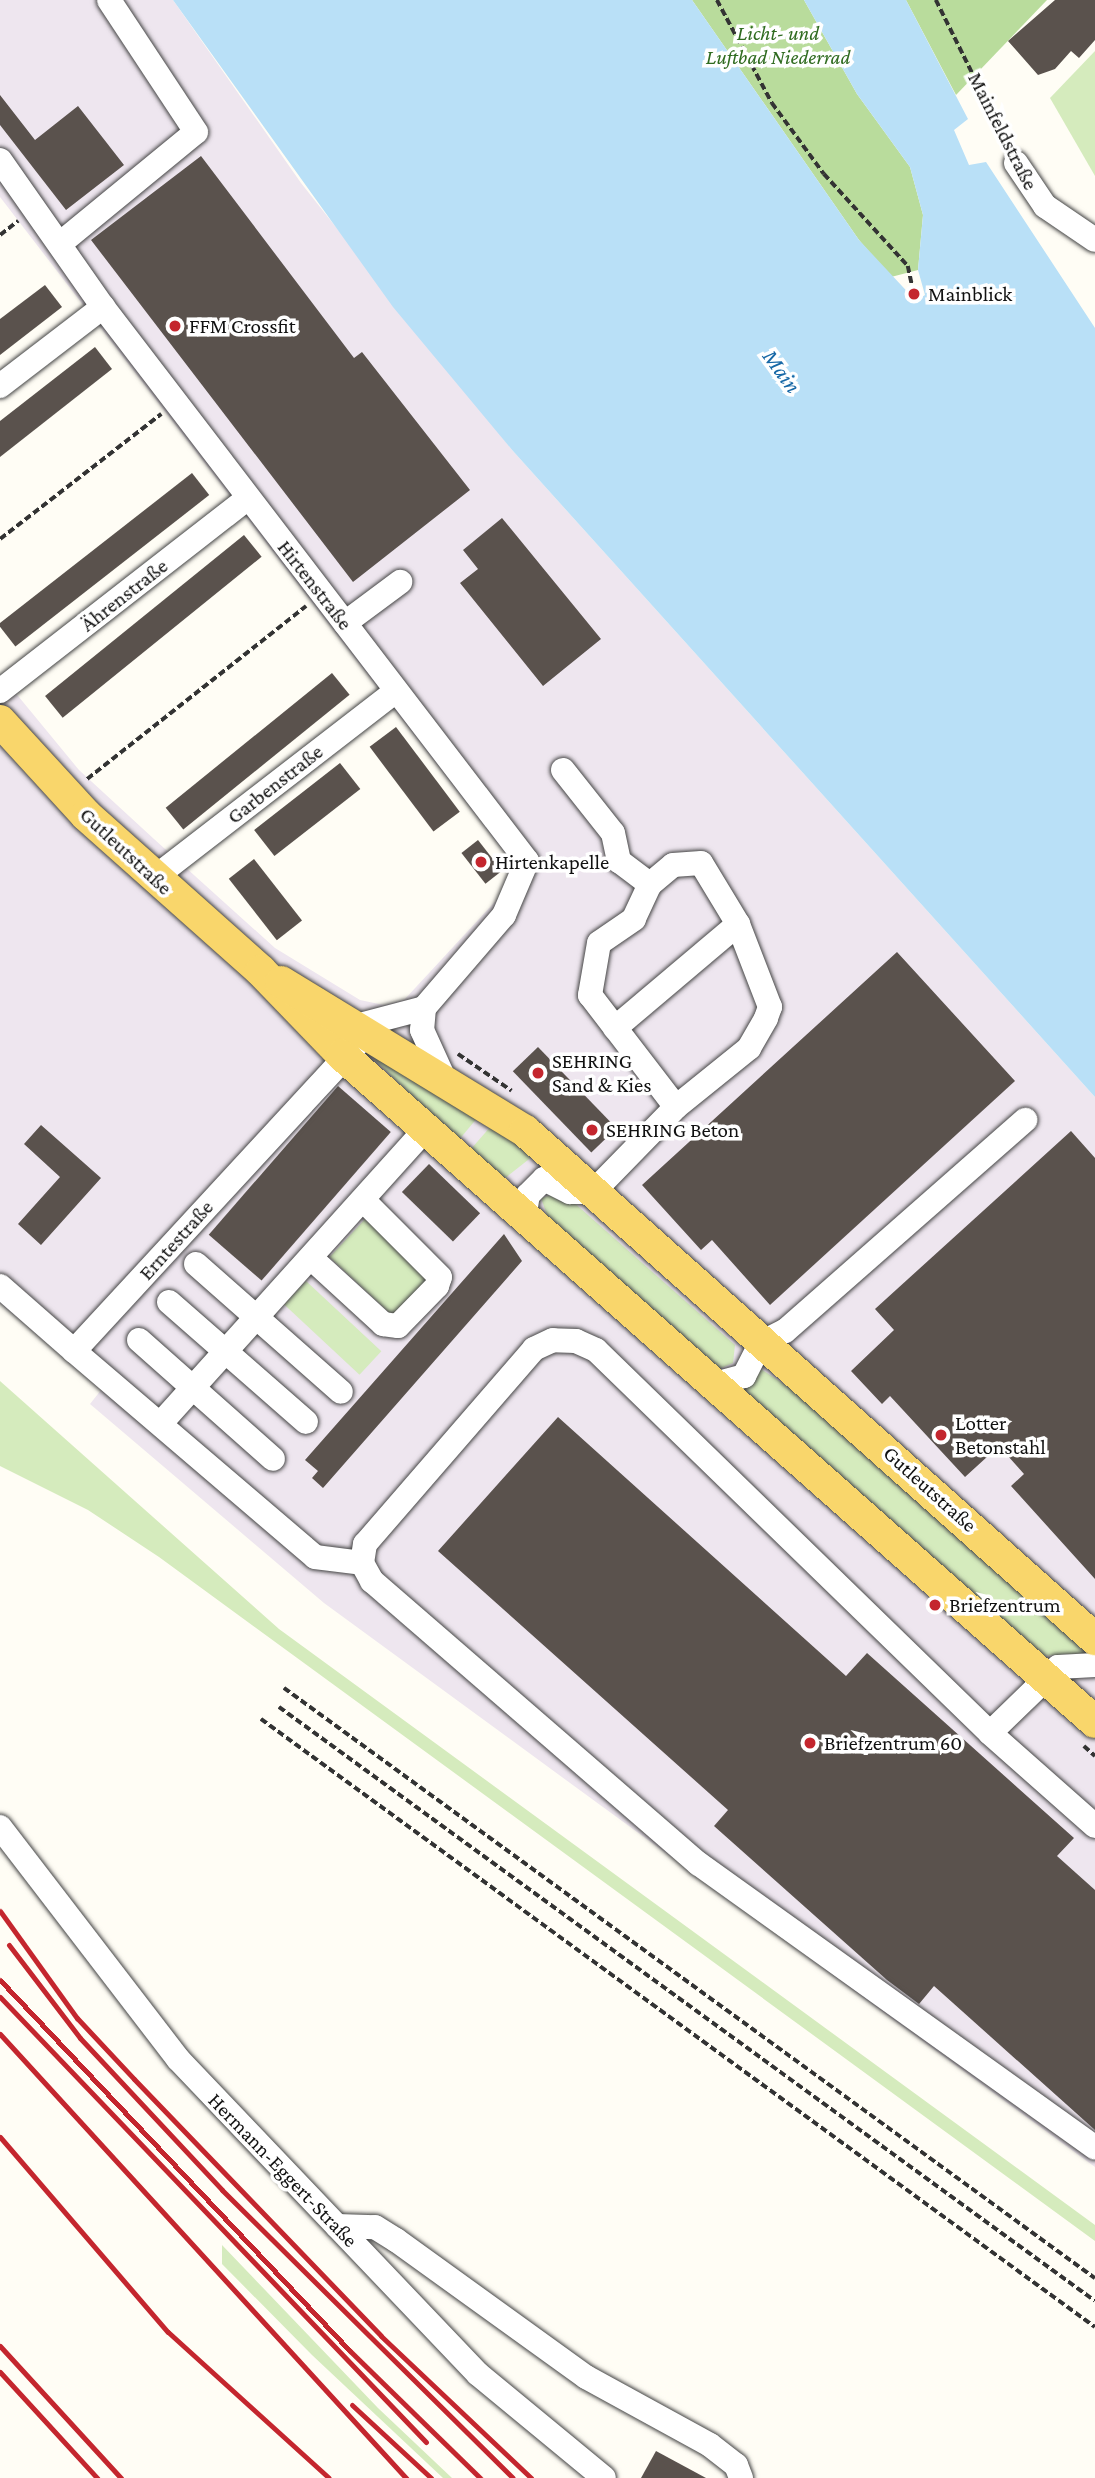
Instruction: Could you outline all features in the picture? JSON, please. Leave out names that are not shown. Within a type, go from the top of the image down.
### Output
[{"type":"main road","name":"Gutleutstraße","points":[[0,721],[154,878],[261,971],[342,1055],[428,1126],[1095,1722]]},
{"type":"main road","name":"Gutleutstraße","points":[[261,971],[443,1076],[525,1131],[1095,1639]]},
{"type":"street","points":[[62,242],[197,132],[109,0]]},
{"type":"street","name":"Hirtenstraße","points":[[0,160],[62,242],[103,307],[527,861],[521,887],[503,915],[424,1008]]},
{"type":"street","name":"Mainfeldstraße","points":[[1016,163],[1045,206],[1095,240]]},
{"type":"street","points":[[0,386],[103,307]]},
{"type":"street","name":"Ährenstraße","points":[[0,691],[248,498]]},
{"type":"street","points":[[345,624],[400,582]]},
{"type":"street","name":"Garbenstraße","points":[[154,878],[396,691]]},
{"type":"street","points":[[563,770],[613,833],[619,861],[650,884]]},
{"type":"street","points":[[525,1213],[528,1195],[544,1179],[570,1192],[593,1192],[676,1107],[749,1048],[770,1007],[738,924],[701,863],[673,865],[650,884],[634,919],[599,943],[590,995],[676,1107]]},
{"type":"street","points":[[615,1028],[738,924]]},
{"type":"street","points":[[342,1055],[368,1032],[424,1008],[422,1030],[443,1076]]},
{"type":"street","name":"Erntestraße","points":[[74,1351],[342,1055]]},
{"type":"street","points":[[718,1383],[744,1376],[761,1343],[785,1331],[1025,1120]]},
{"type":"street","points":[[161,1423],[365,1201],[428,1126]]},
{"type":"street","points":[[311,1258],[383,1324],[398,1326],[437,1286],[440,1277],[365,1201]]},
{"type":"street","points":[[196,1264],[341,1392]]},
{"type":"street","points":[[0,1286],[315,1557],[362,1563]]},
{"type":"street","points":[[169,1302],[306,1422]]},
{"type":"street","points":[[139,1340],[273,1459]]},
{"type":"street","points":[[1095,1826],[990,1733],[596,1350],[576,1341],[553,1340],[534,1349],[365,1544],[362,1563],[372,1581],[699,1864],[1095,2148]]},
{"type":"street","points":[[990,1733],[1044,1677],[1072,1663],[1095,1665]]},
{"type":"street","name":"Hermann-Eggert-Straße","points":[[0,1827],[178,2059],[478,2374],[604,2478]]},
{"type":"street","points":[[337,2226],[375,2227],[396,2240],[586,2377],[710,2445],[736,2465],[741,2478]]},
{"type":"path","points":[[717,0],[772,103],[824,174],[908,266],[914,294]]},
{"type":"path","name":"Mainfeldstraße","points":[[936,0],[1016,163]]},
{"type":"path","points":[[0,235],[22,218]]},
{"type":"path","points":[[0,539],[168,408]]},
{"type":"path","points":[[85,780],[315,599]]},
{"type":"path","points":[[284,1688],[1095,2278]]},
{"type":"path","points":[[279,1707],[1095,2301]]},
{"type":"path","points":[[261,1719],[1095,2327]]},
{"type":"shaded area","points":[[0,0],[173,0],[301,183],[513,451],[1095,1097],[1095,2167],[324,1603],[90,1404],[101,1390],[0,1303],[0,674],[79,770],[154,839],[275,948],[360,1000],[384,1005],[404,1000],[504,892],[508,872],[505,853],[0,197]]},
{"type":"green space","name":"Licht- und Luftbad Niederrad","points":[[692,0],[804,0],[857,94],[910,167],[923,215],[918,270],[891,277],[859,240]]},
{"type":"green space","points":[[906,0],[1047,0],[956,95]]},
{"type":"green space","points":[[1095,51],[1095,176],[1050,98]]},
{"type":"green space","points":[[373,1058],[380,1059],[478,1117],[458,1141]]},
{"type":"green space","points":[[491,1126],[533,1156],[504,1179],[471,1149]]},
{"type":"green space","points":[[562,1192],[735,1345],[733,1363],[719,1369],[549,1221],[541,1198]]},
{"type":"green space","points":[[365,1219],[430,1280],[395,1318],[330,1257]]},
{"type":"green space","points":[[306,1281],[381,1351],[360,1375],[284,1304]]},
{"type":"green space","points":[[761,1369],[793,1390],[1090,1653],[1041,1656],[740,1389]]},
{"type":"green space","points":[[0,1381],[279,1629],[1095,2225],[1095,2241],[159,1557],[88,1510],[0,1466]]},
{"type":"green space","points":[[222,2245],[378,2408],[452,2478],[443,2478],[312,2355],[222,2264]]},
{"type":"water","name":"Main","points":[[173,0],[692,0],[859,240],[916,301],[925,295],[918,270],[923,215],[910,167],[857,94],[804,0],[906,0],[968,119],[954,130],[969,165],[986,162],[1095,328],[1095,1097],[513,451],[393,307]]},
{"type":"building","points":[[1055,0],[1095,0],[1095,40],[1079,58],[1071,51],[1055,69],[1038,75],[1008,41]]},
{"type":"building","points":[[0,95],[35,140],[78,106],[124,165],[66,210],[0,125]]},
{"type":"building","points":[[201,156],[354,358],[362,352],[470,490],[353,582],[91,240]]},
{"type":"building","points":[[45,285],[62,307],[0,355],[0,319]]},
{"type":"building","points":[[95,347],[112,369],[0,457],[0,421]]},
{"type":"building","points":[[192,473],[209,495],[15,647],[0,623]]},
{"type":"building","points":[[502,518],[601,639],[543,686],[460,583],[478,569],[463,550]]},
{"type":"building","points":[[244,535],[262,557],[63,718],[45,696]]},
{"type":"building","points":[[332,673],[350,695],[183,829],[166,808]]},
{"type":"building","points":[[396,727],[460,812],[433,832],[370,747]]},
{"type":"building","points":[[340,763],[360,789],[274,856],[254,830]]},
{"type":"building","name":"Hirtenkapelle","points":[[478,840],[502,871],[485,884],[461,853]]},
{"type":"building","points":[[254,859],[302,920],[277,940],[229,879]]},
{"type":"building","points":[[897,952],[1015,1081],[770,1305],[712,1240],[701,1250],[642,1185]]},
{"type":"building","points":[[538,1047],[616,1128],[591,1153],[513,1071]]},
{"type":"building","points":[[338,1086],[391,1132],[262,1281],[209,1235]]},
{"type":"building","points":[[41,1125],[101,1178],[41,1245],[18,1224],[60,1177],[24,1144]]},
{"type":"building","points":[[1071,1131],[1095,1158],[1095,1579],[1011,1486],[1024,1474],[999,1446],[965,1477],[890,1396],[882,1404],[851,1371],[894,1330],[875,1309]]},
{"type":"building","points":[[429,1164],[480,1213],[453,1241],[402,1192]]},
{"type":"building","points":[[504,1234],[522,1261],[323,1488],[312,1478],[318,1471],[305,1460]]},
{"type":"building","name":"Briefzentrum 60","points":[[558,1417],[846,1676],[867,1653],[1074,1838],[1057,1856],[1095,1890],[1095,2130],[934,1986],[919,2004],[887,1980],[714,1826],[728,1810],[438,1551]]},
{"type":"building","points":[[656,2451],[706,2478],[641,2478]]},
{"type":"railway","points":[[0,1911],[77,2018],[134,2079],[381,2336],[531,2478]]},
{"type":"railway","points":[[9,1945],[80,2038],[222,2190],[513,2478]]},
{"type":"railway","points":[[0,1980],[350,2351],[480,2478]]},
{"type":"railway","points":[[0,1997],[426,2442]]},
{"type":"railway","points":[[0,2034],[406,2478]]},
{"type":"railway","points":[[0,2137],[168,2332],[329,2478]]},
{"type":"railway","points":[[0,2346],[121,2478]]},
{"type":"railway","points":[[0,2372],[97,2478]]},
{"type":"railway","points":[[352,2405],[431,2478]]},
{"type":"place","name":"Mainblick","points":[[914,294]]},
{"type":"place","name":"FFM Crossfit","points":[[175,326]]},
{"type":"place","name":"Hirtenkapelle","points":[[481,862]]},
{"type":"place","name":"SEHRING Sand & Kies","points":[[538,1073]]},
{"type":"place","name":"SEHRING Beton","points":[[592,1130]]},
{"type":"place","name":"Lotter Betonstahl","points":[[941,1435]]},
{"type":"place","name":"Briefzentrum","points":[[935,1605]]},
{"type":"place","name":"Briefzentrum 60","points":[[810,1743]]}]
